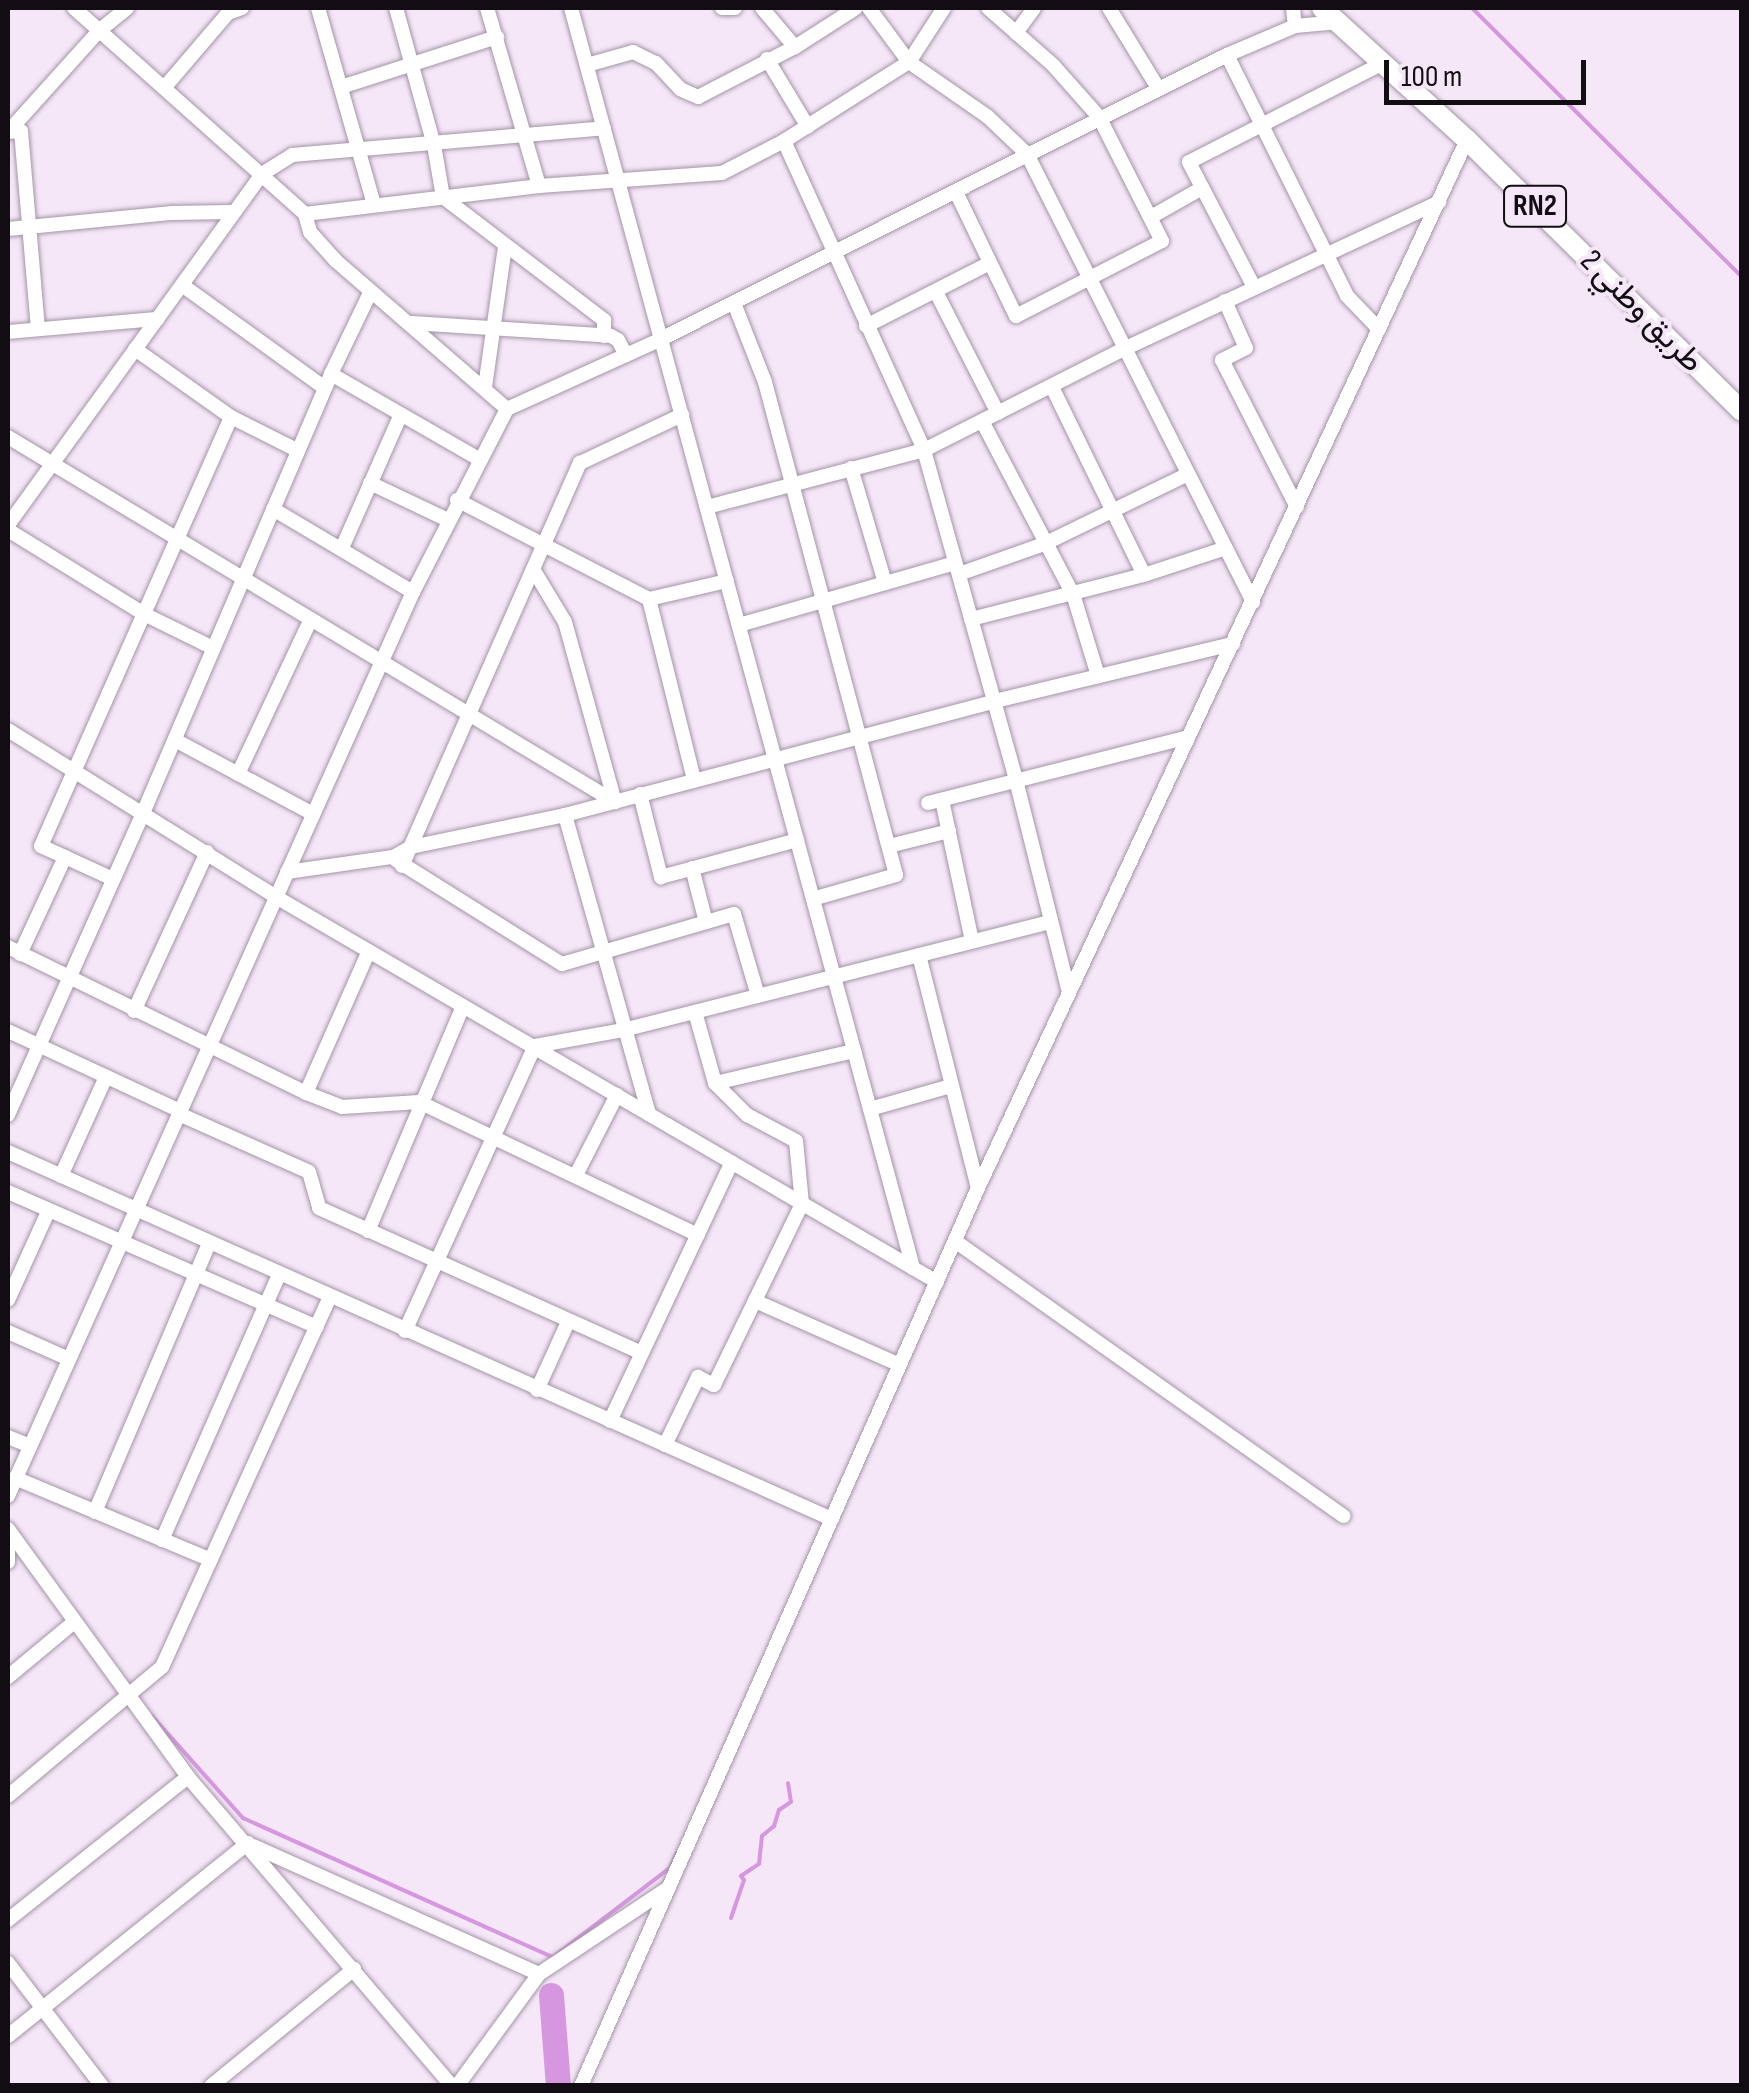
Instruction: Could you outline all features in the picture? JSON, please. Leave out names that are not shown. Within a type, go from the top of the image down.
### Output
[{"type":"highway","name":"طريق وطني 2","points":[[1322,8],[1467,140],[1742,411]]},
{"type":"street","points":[[74,8],[305,214],[320,246],[370,293],[412,323],[507,409]]},
{"type":"street","points":[[38,328],[21,131],[8,132],[100,30],[127,8]]},
{"type":"street","points":[[164,88],[228,13],[242,8]]},
{"type":"street","points":[[318,8],[374,204]]},
{"type":"street","points":[[396,8],[434,145],[442,197],[604,320],[604,336]]},
{"type":"street","points":[[487,8],[540,186]]},
{"type":"street","points":[[571,8],[913,1268]]},
{"type":"street","points":[[722,8],[735,8]]},
{"type":"street","points":[[762,8],[795,47]]},
{"type":"street","points":[[587,66],[634,52],[656,62],[680,89],[698,97],[795,47],[856,8]]},
{"type":"street","points":[[869,8],[909,62],[988,117],[1027,154],[1252,602]]},
{"type":"street","points":[[305,214],[618,178],[722,173],[808,127],[909,62],[944,8]]},
{"type":"street","points":[[956,192],[1016,316],[1162,241],[1099,117],[1053,64],[988,8]]},
{"type":"street","points":[[1016,33],[1034,8]]},
{"type":"street","points":[[1109,8],[1158,88]]},
{"type":"street","points":[[1293,8],[1295,26]]},
{"type":"street","points":[[8,1496],[413,592],[456,500],[507,409],[661,340],[1227,55],[1295,26],[1339,22]]},
{"type":"street","points":[[341,87],[497,37]]},
{"type":"street","points":[[1227,55],[1347,296],[1379,329]]},
{"type":"street","points":[[767,59],[808,127]]},
{"type":"street","points":[[1254,287],[1189,162],[1383,63]]},
{"type":"street","points":[[213,648],[144,614],[8,527],[231,212],[262,174],[292,155],[604,128]]},
{"type":"street","points":[[581,2086],[1068,990],[1467,140]]},
{"type":"street","points":[[784,141],[924,450],[995,701],[1068,990]]},
{"type":"street","points":[[1151,217],[1202,188]]},
{"type":"street","points":[[707,507],[924,450],[1254,287],[1438,202]]},
{"type":"street","points":[[8,229],[172,213],[231,212]]},
{"type":"street","points":[[485,386],[505,247]]},
{"type":"street","points":[[866,326],[990,263]]},
{"type":"street","points":[[182,285],[328,381],[402,414],[479,459]]},
{"type":"street","points":[[936,292],[998,413]]},
{"type":"street","points":[[8,1116],[66,979],[144,813],[297,450],[370,293]]},
{"type":"street","points":[[1225,301],[1246,348],[1222,360],[1297,507]]},
{"type":"street","points":[[734,303],[765,382],[820,602],[896,875],[813,898]]},
{"type":"street","points":[[8,332],[157,319]]},
{"type":"street","points":[[412,323],[604,336],[618,340],[626,356]]},
{"type":"street","points":[[135,348],[230,417],[297,450]]},
{"type":"street","points":[[1052,387],[1144,576]]},
{"type":"street","points":[[342,548],[402,414]]},
{"type":"street","points":[[398,861],[411,847],[580,463],[682,415]]},
{"type":"street","points":[[113,879],[41,846],[230,417]]},
{"type":"street","points":[[982,422],[1074,594],[1098,676]]},
{"type":"street","points":[[8,437],[615,802]]},
{"type":"street","points":[[851,468],[885,583]]},
{"type":"street","points":[[739,625],[885,583],[957,569],[1044,544],[1186,475]]},
{"type":"street","points":[[370,483],[448,520]]},
{"type":"street","points":[[456,500],[649,599],[727,581]]},
{"type":"street","points":[[272,509],[413,592]]},
{"type":"street","points":[[971,619],[1144,576],[1223,548]]},
{"type":"street","points":[[533,569],[565,622],[615,802]]},
{"type":"street","points":[[649,599],[694,780]]},
{"type":"street","points":[[238,774],[310,619]]},
{"type":"street","points":[[411,847],[565,815],[995,701],[1233,644]]},
{"type":"street","points":[[8,730],[276,897],[937,1282]]},
{"type":"street","points":[[972,942],[949,830],[935,801],[1188,737]]},
{"type":"street","points":[[175,740],[314,814]]},
{"type":"street","points":[[640,794],[661,877],[797,840]]},
{"type":"street","points":[[565,815],[649,1114]]},
{"type":"street","points":[[889,846],[949,830]]},
{"type":"street","points":[[134,1011],[207,852]]},
{"type":"street","points":[[65,857],[14,950],[66,979],[306,1093],[342,1108],[419,1102],[698,1235]]},
{"type":"street","points":[[287,872],[398,861],[562,964],[734,914],[758,996]]},
{"type":"street","points":[[692,868],[706,922]]},
{"type":"street","points":[[535,1046],[623,1030],[1049,922]]},
{"type":"street","points":[[306,1093],[369,951]]},
{"type":"street","points":[[919,955],[978,1188]]},
{"type":"street","points":[[368,1231],[419,1102],[463,1006]]},
{"type":"street","points":[[665,1446],[698,1378],[714,1385],[802,1204],[796,1141],[747,1115],[715,1083],[695,1012]]},
{"type":"street","points":[[8,1032],[308,1172],[320,1208],[640,1353]]},
{"type":"street","points":[[405,1331],[535,1046]]},
{"type":"street","points":[[715,1083],[854,1051]]},
{"type":"street","points":[[61,1176],[106,1077]]},
{"type":"street","points":[[870,1109],[950,1086]]},
{"type":"street","points":[[576,1175],[616,1095]]},
{"type":"street","points":[[8,1152],[832,1519]]},
{"type":"street","points":[[610,1422],[732,1162]]},
{"type":"street","points":[[8,1192],[316,1327]]},
{"type":"street","points":[[8,1300],[48,1212]]},
{"type":"street","points":[[955,1241],[1344,1516]]},
{"type":"street","points":[[95,1512],[209,1243]]},
{"type":"street","points":[[162,1540],[280,1275]]},
{"type":"street","points":[[8,1796],[162,1667],[329,1298]]},
{"type":"street","points":[[755,1301],[900,1364]]},
{"type":"street","points":[[538,1390],[568,1322]]},
{"type":"street","points":[[8,1332],[69,1359]]},
{"type":"street","points":[[8,1436],[30,1446]]},
{"type":"street","points":[[16,1478],[210,1560]]},
{"type":"street","points":[[8,1532],[188,1777],[454,2086],[539,1974],[668,1888]]},
{"type":"street","points":[[8,1532],[8,1562]]},
{"type":"street","points":[[8,1677],[73,1623]]},
{"type":"street","points":[[8,1920],[188,1777]]},
{"type":"street","points":[[248,1844],[539,1974]]},
{"type":"street","points":[[8,2036],[248,1844]]},
{"type":"street","points":[[8,1963],[102,2086]]},
{"type":"street","points":[[211,2086],[354,1969]]},
{"type":"waterway","points":[[1472,8],[1742,277]]},
{"type":"waterway","points":[[152,1716],[243,1818],[553,1957],[670,1868],[677,1852]]},
{"type":"waterway","points":[[731,1918],[744,1880],[741,1876],[759,1864],[762,1836],[774,1826],[779,1810],[791,1802],[788,1783]]},
{"type":"waterway","points":[[551,1995],[558,2086]]}]
